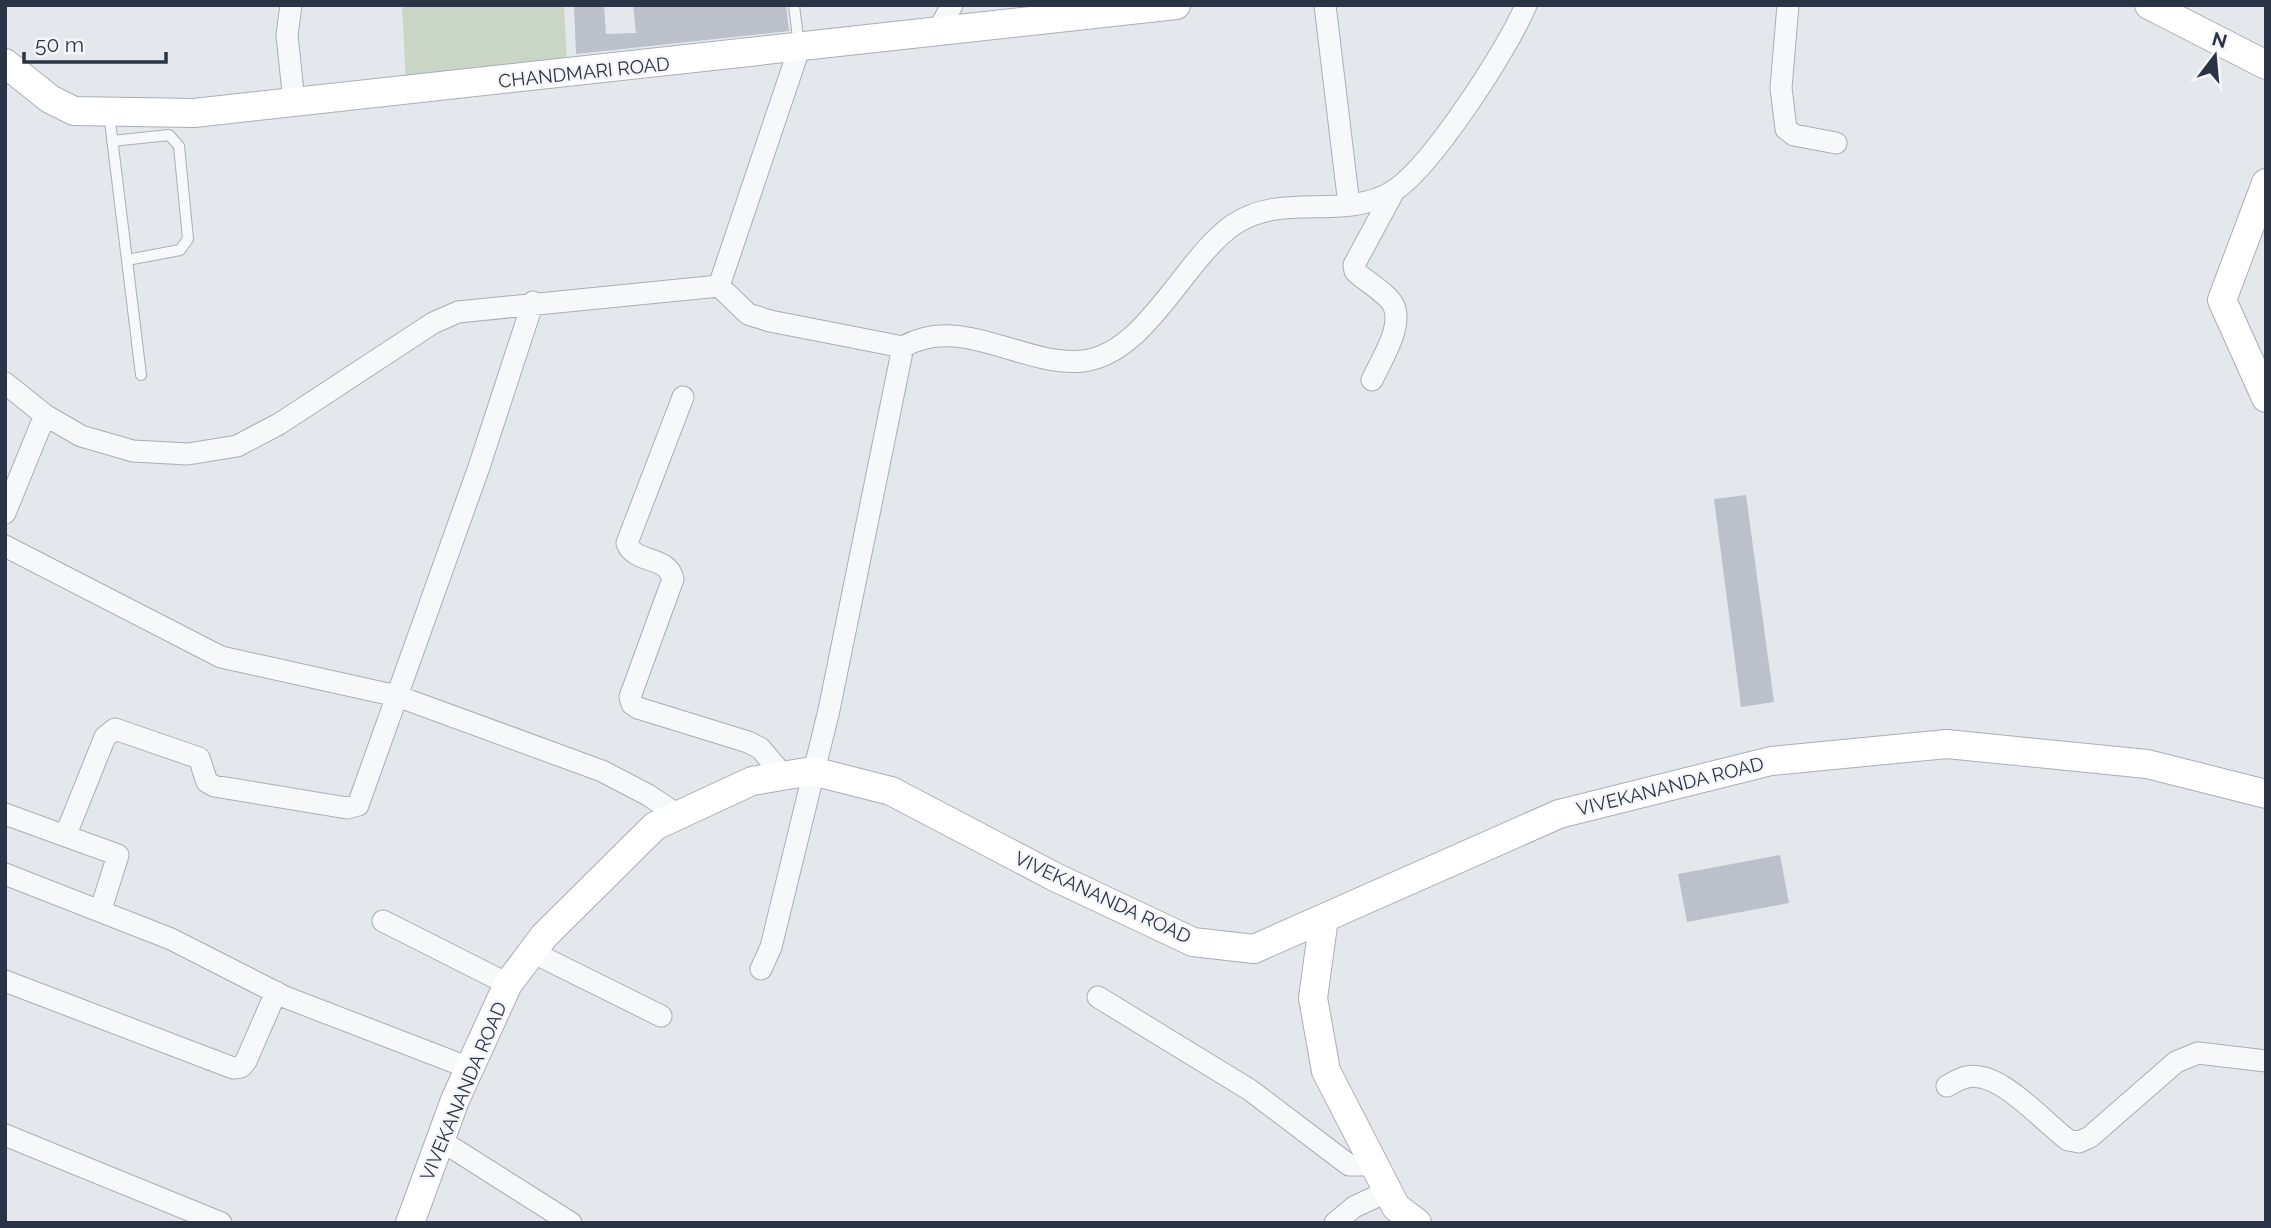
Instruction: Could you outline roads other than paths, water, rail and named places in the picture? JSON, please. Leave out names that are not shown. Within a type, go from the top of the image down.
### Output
[{"type":"main road","name":"CHANDMARI ROAD","points":[[5,64],[50,99],[74,111],[194,113],[799,49],[1174,5]]},
{"type":"main road","points":[[2149,5],[2266,65]]},
{"type":"main road","points":[[2266,183],[2222,300],[2266,398]]},
{"type":"main road","name":"VIVEKANANDA ROAD","points":[[410,1223],[455,1100],[472,1069],[508,984],[544,936],[655,826],[752,781],[812,771],[891,791],[1055,877],[1193,942],[1254,949],[1559,814],[1771,761],[1947,744],[2147,764],[2266,794]]},
{"type":"main road","points":[[1324,918],[1313,998],[1326,1070],[1396,1207],[1417,1223]]},
{"type":"street","points":[[291,5],[287,35],[294,102]]},
{"type":"street","points":[[938,31],[952,5]]},
{"type":"street","points":[[1325,5],[1349,205]]},
{"type":"street","points":[[719,286],[731,300],[759,317],[903,347],[919,338],[940,335],[1058,359],[1081,361],[1104,356],[1130,338],[1233,225],[1262,211],[1289,206],[1349,205],[1373,201],[1394,191],[1413,175],[1467,103],[1515,32],[1525,5]]},
{"type":"street","points":[[1788,5],[1781,88],[1786,129],[1794,135],[1836,143]]},
{"type":"street","points":[[719,286],[799,49]]},
{"type":"street","points":[[1372,380],[1396,326],[1396,310],[1391,300],[1355,271],[1354,265],[1394,191]]},
{"type":"street","points":[[5,383],[45,415],[81,436],[133,452],[188,454],[237,446],[279,424],[433,323],[458,312],[533,302],[719,286]]},
{"type":"street","points":[[65,834],[106,737],[115,729],[199,758],[207,782],[214,786],[354,807],[360,799],[479,467],[533,302]]},
{"type":"street","points":[[761,969],[771,947],[829,710],[903,347]]},
{"type":"street","points":[[683,397],[627,543],[634,552],[666,565],[673,579],[630,697],[632,704],[638,708],[760,748],[784,776]]},
{"type":"street","points":[[5,513],[45,415]]},
{"type":"street","points":[[5,546],[221,657],[397,696],[602,771],[648,795],[678,815]]},
{"type":"street","points":[[5,814],[118,855],[101,909]]},
{"type":"street","points":[[5,874],[101,909],[171,939],[276,992],[472,1069]]},
{"type":"street","points":[[383,921],[508,984]]},
{"type":"street","points":[[532,952],[661,1016]]},
{"type":"street","points":[[5,981],[233,1068],[241,1067],[246,1061],[276,992]]},
{"type":"street","points":[[1098,997],[1250,1090],[1349,1165],[1375,1165]]},
{"type":"street","points":[[1947,1086],[1968,1076],[1985,1079],[2012,1092],[2067,1140],[2080,1142],[2090,1137],[2176,1062],[2198,1054],[2266,1061]]},
{"type":"street","points":[[5,1135],[221,1223]]},
{"type":"street","points":[[440,1140],[571,1223]]},
{"type":"street","points":[[1335,1223],[1354,1207],[1388,1191]]},
{"type":"lane","points":[[794,5],[799,49]]},
{"type":"lane","points":[[109,113],[141,375]]},
{"type":"lane","points":[[112,141],[169,135],[179,146],[188,239],[186,246],[180,250],[127,260]]}]
